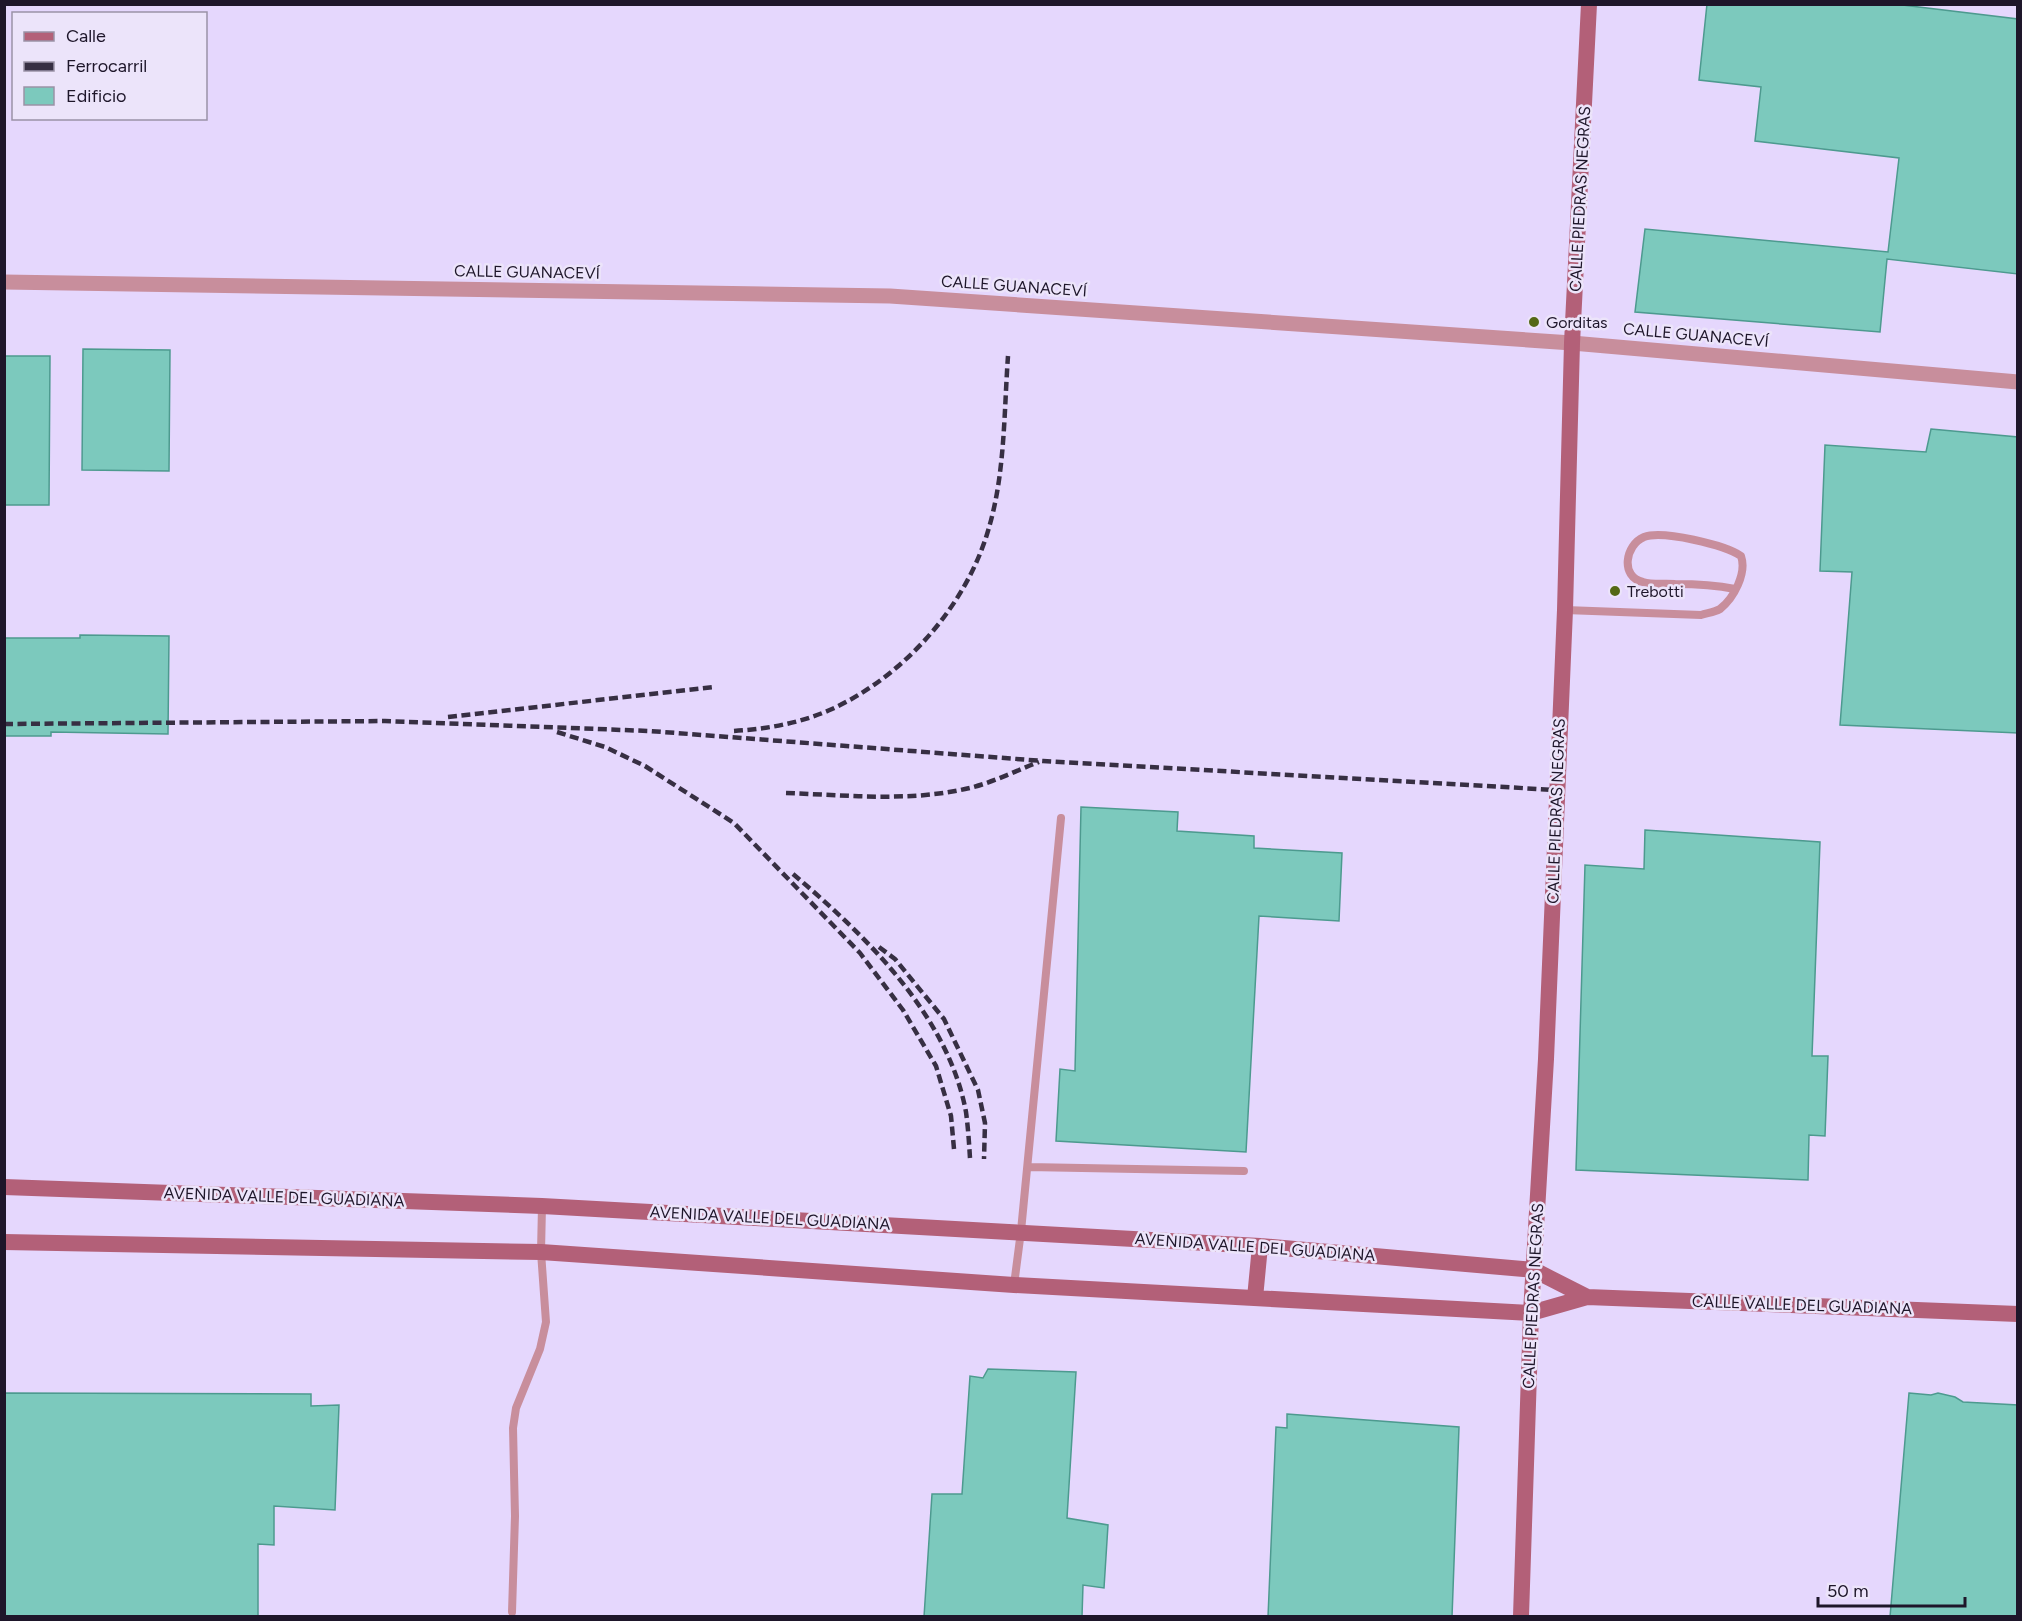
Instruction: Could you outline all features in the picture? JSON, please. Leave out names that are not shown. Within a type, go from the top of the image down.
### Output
[{"type":"main road","name":"CALLE PIEDRAS NEGRAS","points":[[1521,1617],[1531,1313],[1565,610],[1572,343],[1589,4]]},
{"type":"main road","name":"AVENIDA VALLE DEL GUADIANA","points":[[4,1187],[542,1206],[1021,1231],[1260,1246],[1534,1270]]},
{"type":"main road","points":[[4,1242],[541,1252],[1014,1285],[1531,1313],[1587,1297]]},
{"type":"main road","points":[[1255,1298],[1260,1246]]},
{"type":"main road","points":[[1534,1270],[1587,1297]]},
{"type":"main road","name":"CALLE VALLE DEL GUADIANA","points":[[1587,1297],[2018,1314]]},
{"type":"street","name":"CALLE GUANACEVÍ","points":[[4,282],[890,296],[1572,343],[2018,382]]},
{"type":"lane","points":[[1565,610],[1701,615],[1718,610],[1728,601],[1735,589],[1742,575],[1744,565],[1741,556],[1719,546],[1666,535],[1646,536],[1637,541],[1629,553],[1626,564],[1630,574],[1640,582],[1735,589]]},
{"type":"lane","points":[[1014,1285],[1028,1167],[1061,818]]},
{"type":"lane","points":[[1028,1167],[1244,1171]]},
{"type":"lane","points":[[513,1612],[515,1516],[513,1428],[516,1408],[540,1349],[546,1322],[541,1252],[542,1206]]},
{"type":"shaded area","points":[[5,5],[2017,5],[2017,1616],[5,1616]]},
{"type":"building","points":[[1707,4],[1894,4],[2018,19],[2018,274],[1887,259],[1880,332],[1635,312],[1645,229],[1888,252],[1899,158],[1755,141],[1761,87],[1699,80]]},
{"type":"building","points":[[83,349],[170,350],[169,471],[82,470]]},
{"type":"building","points":[[4,356],[50,356],[49,505],[4,505]]},
{"type":"building","points":[[1931,429],[2018,437],[2018,733],[1840,725],[1852,572],[1820,571],[1825,445],[1926,452]]},
{"type":"building","points":[[80,635],[169,636],[168,734],[51,732],[51,736],[4,736],[4,638],[80,638]]},
{"type":"building","points":[[1081,807],[1178,812],[1177,831],[1254,836],[1254,848],[1342,853],[1339,921],[1259,916],[1246,1152],[1056,1141],[1060,1069],[1075,1071]]},
{"type":"building","points":[[1645,830],[1820,842],[1812,1056],[1828,1056],[1825,1136],[1809,1135],[1808,1180],[1576,1170],[1585,865],[1644,869]]},
{"type":"building","points":[[988,1369],[1076,1372],[1067,1518],[1108,1525],[1104,1588],[1083,1585],[1082,1617],[924,1617],[932,1494],[962,1494],[970,1376],[983,1378]]},
{"type":"building","points":[[4,1393],[311,1394],[311,1406],[339,1405],[335,1510],[274,1506],[274,1545],[258,1544],[258,1617],[4,1617]]},
{"type":"building","points":[[1909,1393],[1931,1395],[1938,1393],[1955,1397],[1963,1402],[2018,1405],[2018,1617],[1890,1617]]},
{"type":"building","points":[[1287,1414],[1459,1427],[1452,1617],[1268,1617],[1276,1427],[1287,1428]]},
{"type":"railway","points":[[734,731],[796,722],[832,709],[859,695],[909,656],[950,608],[967,581],[980,553],[995,504],[1003,441],[1008,356]]},
{"type":"railway","points":[[448,717],[714,687]]},
{"type":"railway","points":[[4,724],[385,721],[650,731],[1043,761],[1556,790]]},
{"type":"railway","points":[[557,732],[605,747],[645,766],[734,823],[860,953],[903,1010],[936,1066],[951,1116],[954,1149]]},
{"type":"railway","points":[[786,793],[876,797],[943,793],[984,784],[1039,762]]},
{"type":"railway","points":[[793,874],[848,923],[900,979],[942,1042],[956,1076],[966,1112],[970,1158]]},
{"type":"railway","points":[[879,947],[895,959],[944,1019],[978,1090],[985,1123],[984,1159]]},
{"type":"place","name":"Gorditas","points":[[1534,322]]},
{"type":"place","name":"Trebotti","points":[[1615,591]]}]
